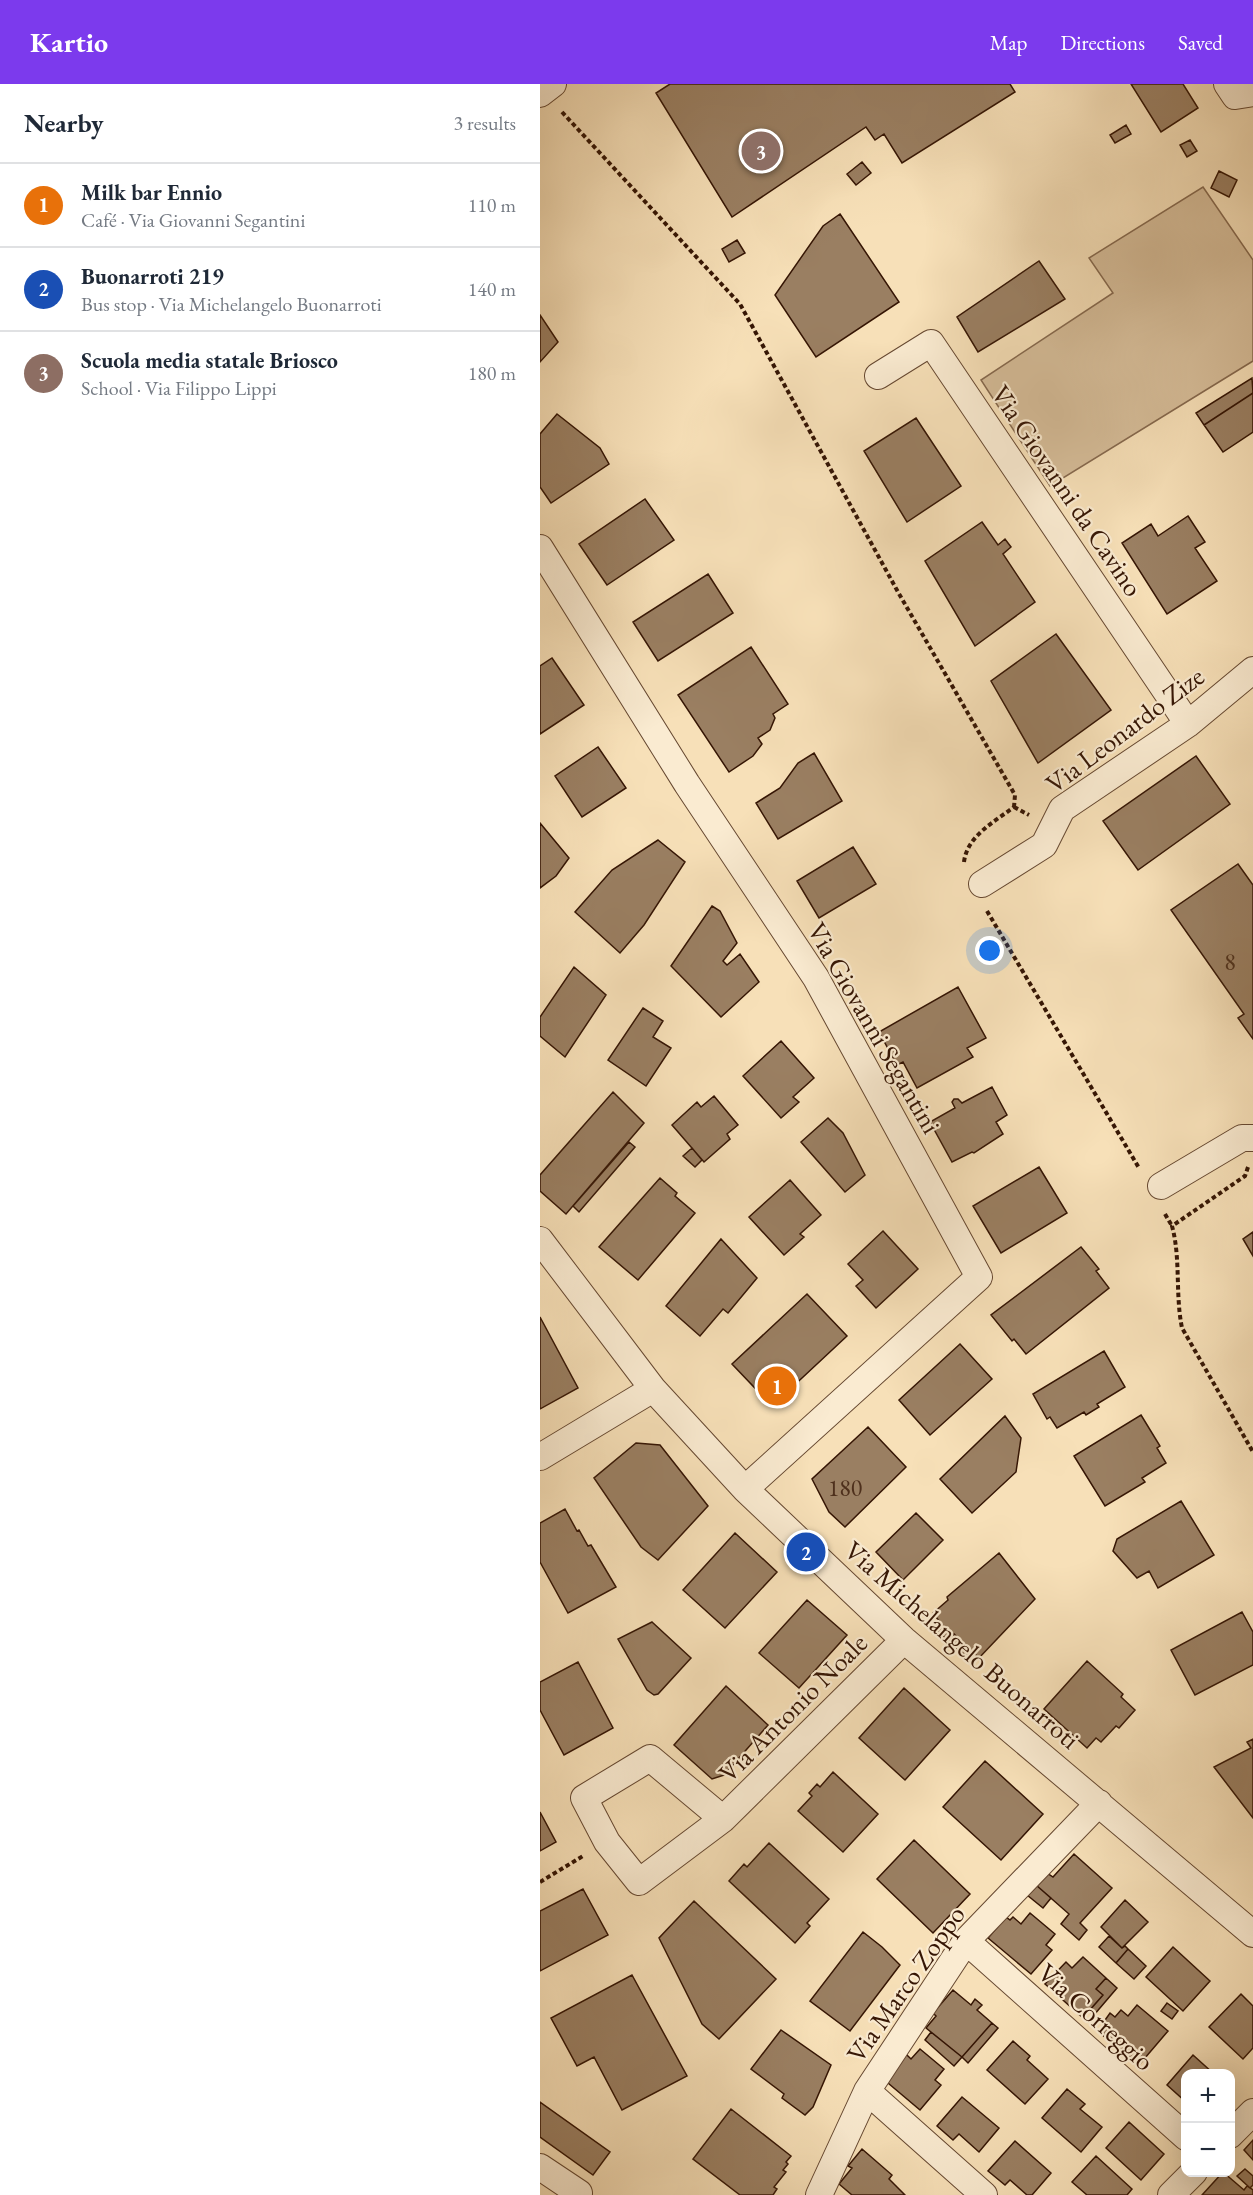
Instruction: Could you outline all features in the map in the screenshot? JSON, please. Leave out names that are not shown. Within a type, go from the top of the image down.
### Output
[{"type":"street","points":[[1227,84],[1235,96],[1253,93]]},
{"type":"street","name":"Via Giovanni da Cavino","points":[[878,376],[931,343],[1188,724]]},
{"type":"street","name":"Via Giovanni Segantini","points":[[540,548],[687,784],[816,978],[979,1277],[745,1489]]},
{"type":"street","name":"Via Leonardo Zize","points":[[973,877],[1044,845],[1062,809],[1188,724],[1253,670]]},
{"type":"street","points":[[1162,1198],[1242,1138],[1252,1150]]},
{"type":"street","name":"Via Michelangelo Buonarroti","points":[[540,1240],[652,1389],[745,1489],[904,1640],[1253,1934]]},
{"type":"street","points":[[540,1457],[652,1389]]},
{"type":"street","name":"Via Antonio Noale","points":[[723,1819],[650,1758],[584,1798],[607,1842],[639,1882],[723,1819],[904,1640]]},
{"type":"street","name":"Via Marco Zoppo","points":[[819,2195],[867,2091],[966,1941],[1099,1803]]},
{"type":"street","name":"Via Correggio","points":[[966,1941],[1181,2133]]},
{"type":"street","points":[[867,2091],[984,2195]]},
{"type":"street","points":[[1235,2130],[1253,2112]]},
{"type":"street","points":[[540,2167],[579,2193],[578,2195]]},
{"type":"street","points":[[1172,2195],[1189,2177]]},
{"type":"path","points":[[574,127],[740,304],[898,592],[1015,795],[1014,807],[979,833],[965,850],[973,877]]},
{"type":"path","points":[[987,910],[1140,1171]]},
{"type":"path","points":[[1172,1226],[1245,1176],[1252,1150]]},
{"type":"path","points":[[1162,1198],[1176,1238],[1178,1310],[1182,1328],[1253,1452]]},
{"type":"path","points":[[540,1882],[607,1842]]},
{"type":"shaded area","points":[[1203,187],[1253,260],[1253,361],[1050,486],[981,380],[1113,293],[1089,258]]},
{"type":"building","points":[[670,84],[1010,84],[1015,92],[902,163],[884,134],[875,140],[866,127],[732,217],[656,93]]},
{"type":"building","points":[[1131,84],[1183,84],[1198,108],[1161,132]]},
{"type":"building","points":[[1126,125],[1131,134],[1115,143],[1110,135]]},
{"type":"building","points":[[1190,140],[1197,151],[1187,157],[1180,145]]},
{"type":"building","points":[[862,162],[871,173],[856,185],[847,174]]},
{"type":"building","points":[[1219,171],[1237,180],[1229,197],[1211,188]]},
{"type":"building","points":[[840,214],[899,302],[816,357],[775,295],[823,226]]},
{"type":"building","points":[[737,240],[745,253],[729,262],[722,249]]},
{"type":"building","points":[[1039,261],[1065,299],[978,352],[957,317]]},
{"type":"building","points":[[540,315],[558,342],[540,362]]},
{"type":"building","points":[[1252,378],[1253,393],[1204,425],[1196,413]]},
{"type":"building","points":[[1253,393],[1253,432],[1223,452],[1204,425]]},
{"type":"building","points":[[557,414],[600,448],[609,464],[551,503],[540,487],[540,434]]},
{"type":"building","points":[[916,418],[961,486],[907,522],[864,451]]},
{"type":"building","points":[[645,499],[674,540],[607,585],[579,544]]},
{"type":"building","points":[[1188,516],[1205,542],[1195,548],[1217,581],[1167,614],[1122,543],[1151,524],[1158,536]]},
{"type":"building","points":[[982,522],[998,545],[1005,539],[1011,547],[1003,554],[1035,602],[975,646],[925,561]]},
{"type":"building","points":[[708,574],[733,613],[658,661],[633,622]]},
{"type":"building","points":[[1056,634],[1111,710],[1038,763],[991,681]]},
{"type":"building","points":[[751,647],[788,704],[773,714],[775,718],[770,730],[758,738],[762,744],[753,756],[729,772],[678,695]]},
{"type":"building","points":[[552,658],[584,705],[540,734],[540,666]]},
{"type":"building","points":[[598,747],[626,788],[582,817],[555,776]]},
{"type":"building","points":[[814,753],[842,801],[778,839],[756,803],[780,788],[798,763]]},
{"type":"building","points":[[1196,756],[1230,804],[1138,870],[1103,821]]},
{"type":"building","points":[[540,823],[569,858],[556,876],[540,888]]},
{"type":"building","points":[[658,840],[685,862],[644,925],[620,953],[575,912],[612,870]]},
{"type":"building","points":[[853,847],[876,884],[819,918],[797,881]]},
{"type":"building","points":[[1238,864],[1253,885],[1253,1039],[1238,1018],[1244,1014],[1171,910]]},
{"type":"building","points":[[712,906],[720,911],[737,943],[723,961],[727,965],[740,954],[759,982],[721,1017],[671,966]]},
{"type":"building","points":[[574,967],[606,995],[565,1057],[540,1036],[540,1017]]},
{"type":"building","points":[[958,987],[986,1038],[967,1048],[973,1057],[917,1088],[903,1062],[897,1065],[879,1032]]},
{"type":"building","points":[[643,1008],[663,1021],[653,1037],[671,1048],[646,1086],[608,1060]]},
{"type":"building","points":[[781,1041],[814,1078],[793,1097],[799,1102],[781,1118],[743,1076]]},
{"type":"building","points":[[992,1087],[1007,1115],[996,1122],[1003,1134],[974,1153],[952,1162],[930,1122],[955,1108],[952,1102],[954,1099],[962,1103]]},
{"type":"building","points":[[613,1092],[644,1123],[566,1214],[540,1191],[540,1175]]},
{"type":"building","points":[[714,1096],[738,1125],[727,1134],[730,1139],[704,1162],[672,1125],[697,1102],[701,1107]]},
{"type":"building","points":[[828,1118],[843,1133],[865,1175],[845,1192],[801,1142]]},
{"type":"building","points":[[629,1142],[635,1147],[579,1212],[573,1206]]},
{"type":"building","points":[[692,1148],[702,1160],[695,1167],[683,1156]]},
{"type":"building","points":[[1039,1167],[1067,1213],[1001,1253],[973,1206]]},
{"type":"building","points":[[660,1178],[677,1193],[675,1196],[695,1213],[638,1280],[599,1247]]},
{"type":"building","points":[[790,1180],[821,1215],[800,1234],[804,1237],[784,1255],[749,1217]]},
{"type":"building","points":[[883,1231],[918,1269],[876,1308],[856,1286],[863,1280],[848,1264]]},
{"type":"building","points":[[1253,1232],[1253,1256],[1243,1239]]},
{"type":"building","points":[[721,1239],[757,1278],[728,1313],[723,1309],[700,1336],[666,1306]]},
{"type":"building","points":[[1081,1247],[1099,1269],[1096,1271],[1109,1288],[1026,1354],[991,1315]]},
{"type":"building","points":[[807,1294],[847,1336],[772,1406],[732,1364]]},
{"type":"building","points":[[540,1317],[578,1388],[540,1409]]},
{"type":"building","points":[[960,1344],[992,1379],[930,1435],[899,1400]]},
{"type":"building","points":[[1104,1351],[1125,1387],[1097,1404],[1099,1407],[1086,1415],[1084,1412],[1057,1428],[1050,1417],[1047,1419],[1033,1394]]},
{"type":"building","points":[[1141,1415],[1160,1446],[1157,1448],[1166,1463],[1142,1478],[1145,1482],[1105,1506],[1074,1456]]},
{"type":"building","points":[[1005,1416],[1021,1438],[1016,1472],[972,1513],[940,1479]]},
{"type":"building","points":[[868,1427],[906,1467],[845,1527],[829,1512],[812,1479]]},
{"type":"building","points":[[636,1443],[660,1445],[708,1506],[658,1560],[641,1547],[594,1478]]},
{"type":"building","points":[[1181,1501],[1214,1555],[1158,1588],[1149,1571],[1137,1578],[1113,1551],[1117,1539]]},
{"type":"building","points":[[565,1509],[577,1531],[579,1530],[588,1546],[591,1545],[616,1587],[568,1613],[540,1562],[540,1523]]},
{"type":"building","points":[[916,1513],[943,1540],[903,1580],[876,1552]]},
{"type":"building","points":[[735,1533],[777,1572],[725,1628],[683,1590]]},
{"type":"building","points":[[999,1553],[1035,1599],[979,1658],[973,1652],[968,1658],[952,1644],[958,1638],[954,1634],[949,1641],[933,1627],[939,1621],[933,1613],[948,1600],[947,1597]]},
{"type":"building","points":[[807,1600],[847,1635],[799,1688],[759,1653]]},
{"type":"building","points":[[1242,1612],[1253,1632],[1253,1665],[1195,1695],[1171,1650]]},
{"type":"building","points":[[652,1622],[691,1658],[658,1694],[654,1695],[647,1690],[618,1639]]},
{"type":"building","points":[[1087,1661],[1123,1694],[1121,1697],[1135,1710],[1119,1728],[1116,1726],[1101,1742],[1096,1738],[1087,1748],[1044,1709]]},
{"type":"building","points":[[578,1662],[613,1728],[564,1755],[540,1710],[540,1682]]},
{"type":"building","points":[[726,1686],[768,1725],[724,1775],[712,1779],[674,1745]]},
{"type":"building","points":[[904,1688],[950,1730],[905,1780],[859,1738]]},
{"type":"building","points":[[1253,1739],[1253,1818],[1214,1767],[1251,1748],[1247,1742]]},
{"type":"building","points":[[985,1761],[1043,1814],[1001,1860],[943,1807]]},
{"type":"building","points":[[833,1772],[878,1814],[843,1852],[798,1811],[812,1796],[809,1793],[817,1784],[820,1787]]},
{"type":"building","points":[[540,1812],[556,1842],[540,1851]]},
{"type":"building","points":[[914,1840],[970,1894],[933,1933],[877,1879]]},
{"type":"building","points":[[769,1843],[829,1899],[807,1923],[810,1926],[795,1943],[729,1881],[744,1864],[747,1867]]},
{"type":"building","points":[[1074,1854],[1112,1888],[1080,1923],[1087,1930],[1079,1940],[1061,1924],[1069,1914],[1036,1885],[1047,1873],[1053,1877]]},
{"type":"building","points":[[1036,1885],[1051,1898],[1043,1908],[1027,1895]]},
{"type":"building","points":[[583,1889],[608,1935],[540,1971],[540,1911]]},
{"type":"building","points":[[1125,1900],[1148,1922],[1122,1948],[1101,1927]]},
{"type":"building","points":[[694,1901],[776,1979],[719,2039],[702,2024],[659,1938]]},
{"type":"building","points":[[1030,1913],[1055,1934],[1046,1945],[1052,1950],[1031,1974],[988,1938],[1006,1917],[1010,1920],[1013,1917],[1021,1924]]},
{"type":"building","points":[[863,1932],[900,1965],[850,2031],[810,2001]]},
{"type":"building","points":[[1109,1936],[1122,1948],[1125,1946],[1128,1949],[1116,1963],[1099,1947]]},
{"type":"building","points":[[1173,1947],[1210,1981],[1183,2011],[1146,1977]]},
{"type":"building","points":[[1128,1949],[1146,1966],[1134,1979],[1116,1963]]},
{"type":"building","points":[[1083,1957],[1106,1978],[1096,1989],[1103,1995],[1083,2018],[1045,1984],[1066,1962],[1072,1968]]},
{"type":"building","points":[[632,1975],[687,2076],[622,2110],[594,2057],[577,2066],[551,2018]]},
{"type":"building","points":[[1106,1978],[1117,1988],[1094,2015],[1089,2011],[1103,1995],[1096,1989]]},
{"type":"building","points":[[953,1990],[971,2005],[975,1999],[982,2005],[977,2010],[992,2023],[962,2057],[926,2028],[936,2016],[933,2013]]},
{"type":"building","points":[[1241,1994],[1253,2006],[1253,2048],[1243,2059],[1209,2027]]},
{"type":"building","points":[[1167,2003],[1178,2011],[1172,2019],[1161,2011]]},
{"type":"building","points":[[1137,2005],[1168,2031],[1139,2065],[1101,2034],[1107,2027],[1103,2023],[1110,2013],[1115,2017],[1121,2010],[1128,2016]]},
{"type":"building","points":[[992,2023],[998,2028],[968,2063],[962,2057]]},
{"type":"building","points":[[781,2030],[831,2065],[813,2107],[805,2115],[782,2098],[784,2094],[751,2069]]},
{"type":"building","points":[[931,2032],[962,2057],[954,2066],[925,2040]]},
{"type":"building","points":[[1013,2041],[1030,2056],[1027,2060],[1048,2079],[1025,2104],[987,2070]]},
{"type":"building","points":[[920,2049],[944,2069],[935,2080],[941,2085],[920,2110],[882,2078],[904,2052],[911,2059]]},
{"type":"building","points":[[1193,2055],[1208,2069],[1181,2069],[1181,2098],[1167,2085]]},
{"type":"building","points":[[1067,2089],[1085,2104],[1080,2109],[1102,2127],[1081,2152],[1042,2118]]},
{"type":"building","points":[[962,2097],[999,2128],[979,2152],[959,2134],[953,2140],[937,2126]]},
{"type":"building","points":[[540,2102],[610,2152],[593,2175],[540,2137]]},
{"type":"building","points":[[731,2109],[791,2156],[783,2170],[786,2172],[774,2187],[777,2189],[773,2195],[740,2195],[693,2159]]},
{"type":"building","points":[[1129,2122],[1164,2154],[1141,2180],[1106,2148]]},
{"type":"building","points":[[1253,2140],[1253,2160],[1244,2150]]},
{"type":"building","points":[[1015,2141],[1051,2173],[1032,2195],[1027,2195],[1010,2180],[1005,2185],[988,2171]]},
{"type":"building","points":[[862,2149],[892,2175],[889,2179],[905,2195],[852,2195],[839,2184],[852,2168],[848,2166]]},
{"type":"building","points":[[1096,2156],[1132,2189],[1127,2195],[1087,2195],[1072,2182]]},
{"type":"building","points":[[1245,2169],[1253,2176],[1253,2185],[1250,2188],[1237,2176]]},
{"type":"building","points":[[1218,2177],[1229,2177],[1244,2190],[1247,2186],[1253,2190],[1253,2195],[1202,2195]]},
{"type":"place","name":"Scuola media statale Briosco","points":[[761,151]]},
{"type":"place","name":"Milk bar Ennio","points":[[777,1386]]},
{"type":"place","name":"Buonarroti 219","points":[[806,1552]]}]
